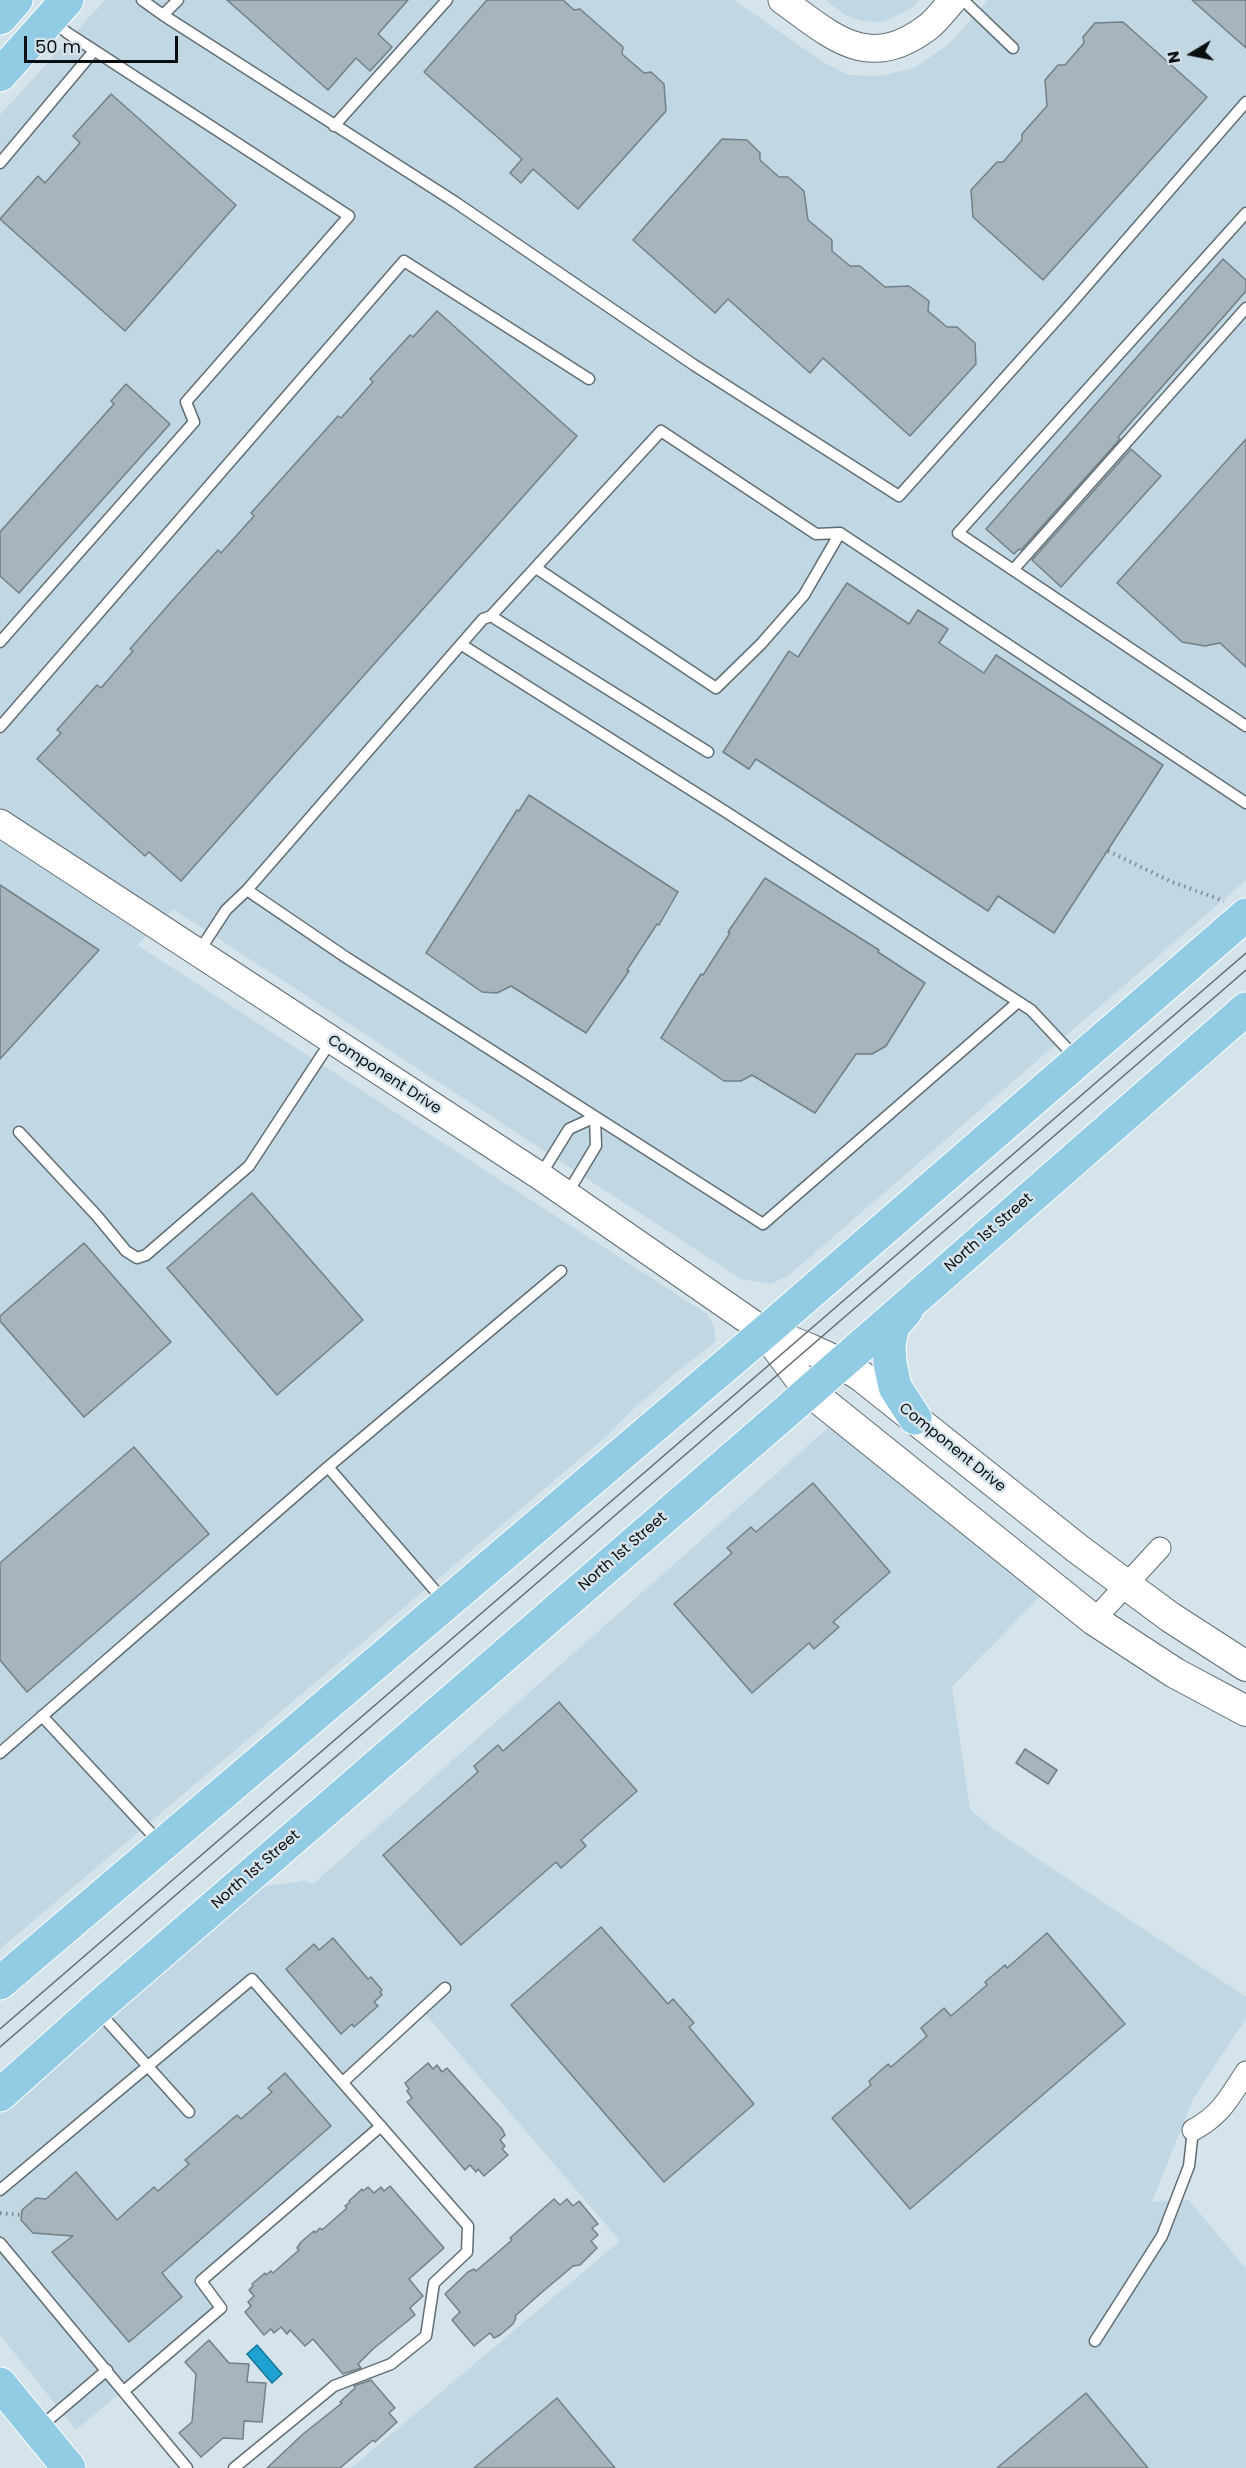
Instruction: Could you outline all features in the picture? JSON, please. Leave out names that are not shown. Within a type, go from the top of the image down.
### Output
[{"type":"main road","points":[[0,18],[16,0]]},
{"type":"main road","points":[[0,75],[59,9]]},
{"type":"main road","points":[[0,1983],[447,1604],[1078,1061],[1237,909]]},
{"type":"main road","name":"North 1st Street","points":[[0,2095],[96,2008],[1246,1010]]},
{"type":"main road","points":[[915,1418],[895,1387],[890,1344],[893,1326],[926,1288]]},
{"type":"main road","name":"Component Drive","points":[[765,1332],[810,1348],[840,1363],[915,1418],[1069,1542],[1170,1617],[1246,1666]]},
{"type":"main road","name":"Component Drive","points":[[765,1332],[809,1391],[1094,1620],[1166,1668],[1246,1711]]},
{"type":"main road","points":[[0,2384],[69,2468]]},
{"type":"street","points":[[793,3],[836,38],[855,47],[882,49],[898,45],[929,26],[953,0]]},
{"type":"street","name":"Component Drive","points":[[0,823],[540,1176],[765,1332]]},
{"type":"street","points":[[1094,1620],[1160,1548]]},
{"type":"street","points":[[1193,2130],[1212,2120],[1246,2072]]},
{"type":"lane","points":[[142,0],[455,202],[693,365],[899,496],[1069,306],[1246,102]]},
{"type":"lane","points":[[164,15],[178,0]]},
{"type":"lane","points":[[334,126],[447,0]]},
{"type":"lane","points":[[963,0],[1013,48]]},
{"type":"lane","points":[[0,642],[194,422],[186,402],[349,216],[66,32],[59,9]]},
{"type":"lane","points":[[0,163],[94,51]]},
{"type":"lane","points":[[1246,213],[958,533],[1246,726]]},
{"type":"lane","points":[[0,727],[404,261],[589,379]]},
{"type":"lane","points":[[1013,570],[1246,308]]},
{"type":"lane","points":[[198,953],[226,910],[247,890],[483,619],[491,616],[506,597],[536,568],[661,431],[816,534],[840,533],[1246,803]]},
{"type":"lane","points":[[536,568],[716,688],[761,644],[804,595],[840,533]]},
{"type":"lane","points":[[491,616],[708,752]]},
{"type":"lane","points":[[462,645],[726,812],[1031,1010],[1078,1061]]},
{"type":"lane","points":[[247,890],[347,958],[763,1224],[1018,1002]]},
{"type":"lane","points":[[19,1132],[97,1216],[126,1251],[137,1258],[146,1255],[249,1166],[331,1041]]},
{"type":"lane","points":[[540,1176],[568,1129],[595,1117]]},
{"type":"lane","points":[[567,1194],[596,1146],[595,1117]]},
{"type":"lane","points":[[0,1753],[328,1467],[561,1271]]},
{"type":"lane","points":[[328,1467],[447,1604]]},
{"type":"lane","points":[[42,1716],[161,1845]]},
{"type":"lane","points":[[0,2190],[252,1979],[468,2226],[467,2252],[434,2283],[426,2336],[391,2364],[334,2386],[234,2468]]},
{"type":"lane","points":[[343,2082],[445,1988]]},
{"type":"lane","points":[[96,2008],[189,2112]]},
{"type":"lane","points":[[124,2391],[222,2308],[201,2281],[381,2126]]},
{"type":"lane","points":[[1095,2341],[1162,2236],[1189,2166],[1193,2130]]},
{"type":"lane","points":[[0,2243],[187,2468]]},
{"type":"lane","points":[[38,2429],[106,2370]]},
{"type":"path","points":[[1107,851],[1172,882],[1237,909]]},
{"type":"path","points":[[0,2213],[22,2215]]},
{"type":"shaded area","points":[[105,0],[734,0],[823,62],[849,75],[881,76],[914,68],[948,45],[988,0],[1246,0],[1246,880],[789,1275],[771,1284],[741,1279],[173,909],[137,945],[707,1314],[714,1327],[716,1341],[673,1375],[631,1411],[608,1435],[0,1949],[0,115]]},
{"type":"shaded area","points":[[825,0],[919,0],[912,8],[883,22],[861,21],[847,16]]},
{"type":"shaded area","points":[[829,1427],[1041,1595],[952,1687],[970,1809],[993,1829],[1246,1997],[1246,2018],[1193,2099],[1152,2202],[1189,2200],[1246,2269],[1246,2468],[351,2468],[620,2241],[421,2009],[343,2082],[381,2126],[202,2280],[221,2308],[76,2430],[0,2335],[0,2113],[265,1886],[305,1881],[313,1884]]},
{"type":"water","points":[[257,2345],[282,2374],[272,2383],[247,2354]]},
{"type":"building","points":[[227,0],[408,0],[378,34],[392,47],[370,71],[356,58],[328,90]]},
{"type":"building","points":[[487,0],[563,0],[574,10],[580,9],[623,47],[622,54],[644,73],[651,72],[664,84],[666,111],[578,209],[533,169],[521,183],[510,173],[522,159],[424,72]]},
{"type":"building","points":[[1192,0],[1246,0],[1246,48]]},
{"type":"building","points":[[1123,22],[1207,97],[1043,280],[973,217],[971,190],[997,162],[1003,162],[1022,140],[1022,134],[1047,106],[1045,80],[1058,65],[1065,65],[1084,43],[1083,37],[1095,23]]},
{"type":"building","points":[[111,94],[236,205],[125,331],[0,219],[38,176],[45,183],[80,143],[73,136]]},
{"type":"building","points":[[722,139],[747,140],[760,153],[760,160],[779,177],[788,177],[804,191],[808,220],[832,240],[832,251],[850,266],[860,266],[885,287],[909,286],[929,301],[928,311],[947,327],[957,327],[975,343],[976,364],[910,436],[823,358],[810,373],[728,299],[715,313],[633,240]]},
{"type":"building","points":[[1223,259],[1246,280],[1246,291],[1118,437],[1120,439],[1021,550],[1019,549],[1014,554],[986,529]]},
{"type":"building","points":[[437,311],[577,436],[181,881],[149,852],[145,856],[37,759],[61,733],[57,730],[97,685],[101,688],[133,651],[130,649],[171,602],[218,550],[221,553],[254,516],[251,513],[338,416],[341,418],[373,382],[370,379],[410,335],[413,337]]},
{"type":"building","points":[[126,384],[170,424],[19,593],[0,576],[0,532],[114,404],[111,401]]},
{"type":"building","points":[[1246,439],[1246,667],[1220,643],[1205,646],[1182,642],[1117,583]]},
{"type":"building","points":[[1131,449],[1161,476],[1061,587],[1032,560]]},
{"type":"building","points":[[847,583],[909,624],[918,610],[948,629],[939,643],[984,673],[996,655],[1163,765],[1054,933],[998,896],[988,911],[756,759],[749,769],[723,752],[789,651],[798,657]]},
{"type":"building","points":[[529,795],[678,892],[659,925],[657,924],[627,970],[629,971],[586,1033],[511,986],[497,993],[482,992],[426,953],[517,810],[519,811]]},
{"type":"building","points":[[765,878],[879,950],[878,952],[925,983],[886,1046],[872,1054],[856,1054],[815,1113],[752,1075],[741,1081],[724,1081],[661,1038]]},
{"type":"building","points":[[0,885],[99,950],[0,1059]]},
{"type":"building","points":[[252,1193],[363,1320],[277,1395],[167,1268]]},
{"type":"building","points":[[84,1243],[171,1342],[84,1417],[0,1321],[0,1316]]},
{"type":"building","points":[[134,1447],[209,1534],[27,1692],[0,1660],[0,1563]]},
{"type":"building","points":[[813,1483],[890,1572],[833,1622],[839,1627],[814,1649],[809,1643],[752,1693],[674,1604],[732,1553],[727,1548],[751,1527],[756,1532]]},
{"type":"building","points":[[559,1702],[637,1791],[581,1840],[586,1846],[561,1868],[556,1862],[461,1945],[383,1855],[478,1772],[474,1766],[498,1745],[503,1751]]},
{"type":"building","points":[[1025,1749],[1057,1770],[1048,1784],[1016,1763]]},
{"type":"building","points":[[601,1927],[668,2004],[673,1999],[694,2023],[689,2027],[754,2104],[664,2182],[511,2005]]},
{"type":"building","points":[[1047,1933],[1125,2024],[910,2209],[832,2118],[871,2085],[869,2081],[888,2064],[891,2067],[927,2036],[921,2028],[944,2008],[951,2016],[987,1985],[985,1982],[1005,1965],[1007,1968]]},
{"type":"building","points":[[333,1938],[368,1979],[371,1977],[382,1990],[380,1992],[382,1995],[374,2002],[378,2006],[354,2027],[352,2024],[341,2034],[286,1969],[314,1944],[319,1950]]},
{"type":"building","points":[[428,2063],[433,2069],[437,2065],[442,2072],[447,2068],[505,2135],[500,2140],[505,2146],[502,2149],[508,2155],[484,2176],[470,2165],[465,2170],[407,2102],[412,2098],[405,2083]]},
{"type":"building","points":[[285,2073],[331,2126],[162,2273],[182,2297],[129,2342],[52,2252],[73,2236],[33,2233],[21,2220],[22,2210],[36,2198],[46,2199],[76,2172],[117,2220],[154,2187],[158,2191],[189,2164],[185,2160],[237,2115],[241,2119],[272,2092],[268,2088]]},
{"type":"building","points":[[390,2186],[444,2248],[409,2279],[423,2296],[410,2308],[415,2315],[373,2349],[358,2364],[361,2368],[343,2374],[313,2339],[305,2346],[290,2330],[287,2334],[281,2327],[274,2333],[271,2329],[264,2335],[245,2312],[251,2306],[248,2302],[254,2296],[249,2290],[252,2284],[265,2273],[266,2275],[271,2271],[273,2273],[299,2250],[297,2248],[301,2242],[314,2231],[315,2233],[320,2228],[322,2230],[347,2208],[345,2206],[362,2189],[363,2191],[368,2187],[374,2193],[381,2187],[384,2191]]},
{"type":"building","points":[[554,2199],[560,2205],[567,2199],[573,2206],[579,2201],[598,2224],[592,2228],[598,2235],[591,2241],[597,2248],[580,2265],[573,2266],[515,2316],[513,2324],[500,2335],[494,2338],[490,2333],[474,2346],[452,2320],[460,2312],[445,2294],[468,2272],[474,2269],[476,2271],[512,2240],[510,2238]]},
{"type":"building","points":[[209,2340],[229,2363],[249,2364],[247,2382],[266,2383],[262,2422],[244,2421],[243,2439],[223,2438],[201,2457],[179,2433],[192,2422],[196,2374],[185,2362]]},
{"type":"building","points":[[371,2380],[395,2408],[389,2413],[397,2422],[375,2442],[373,2440],[340,2468],[267,2468],[303,2434],[342,2403],[340,2402],[355,2388],[354,2386]]},
{"type":"building","points":[[1086,2393],[1148,2468],[997,2468]]},
{"type":"building","points":[[557,2398],[615,2468],[474,2468]]},
{"type":"tram line","points":[[0,2029],[1246,953]]},
{"type":"tram line","points":[[0,2047],[1246,970]]}]
